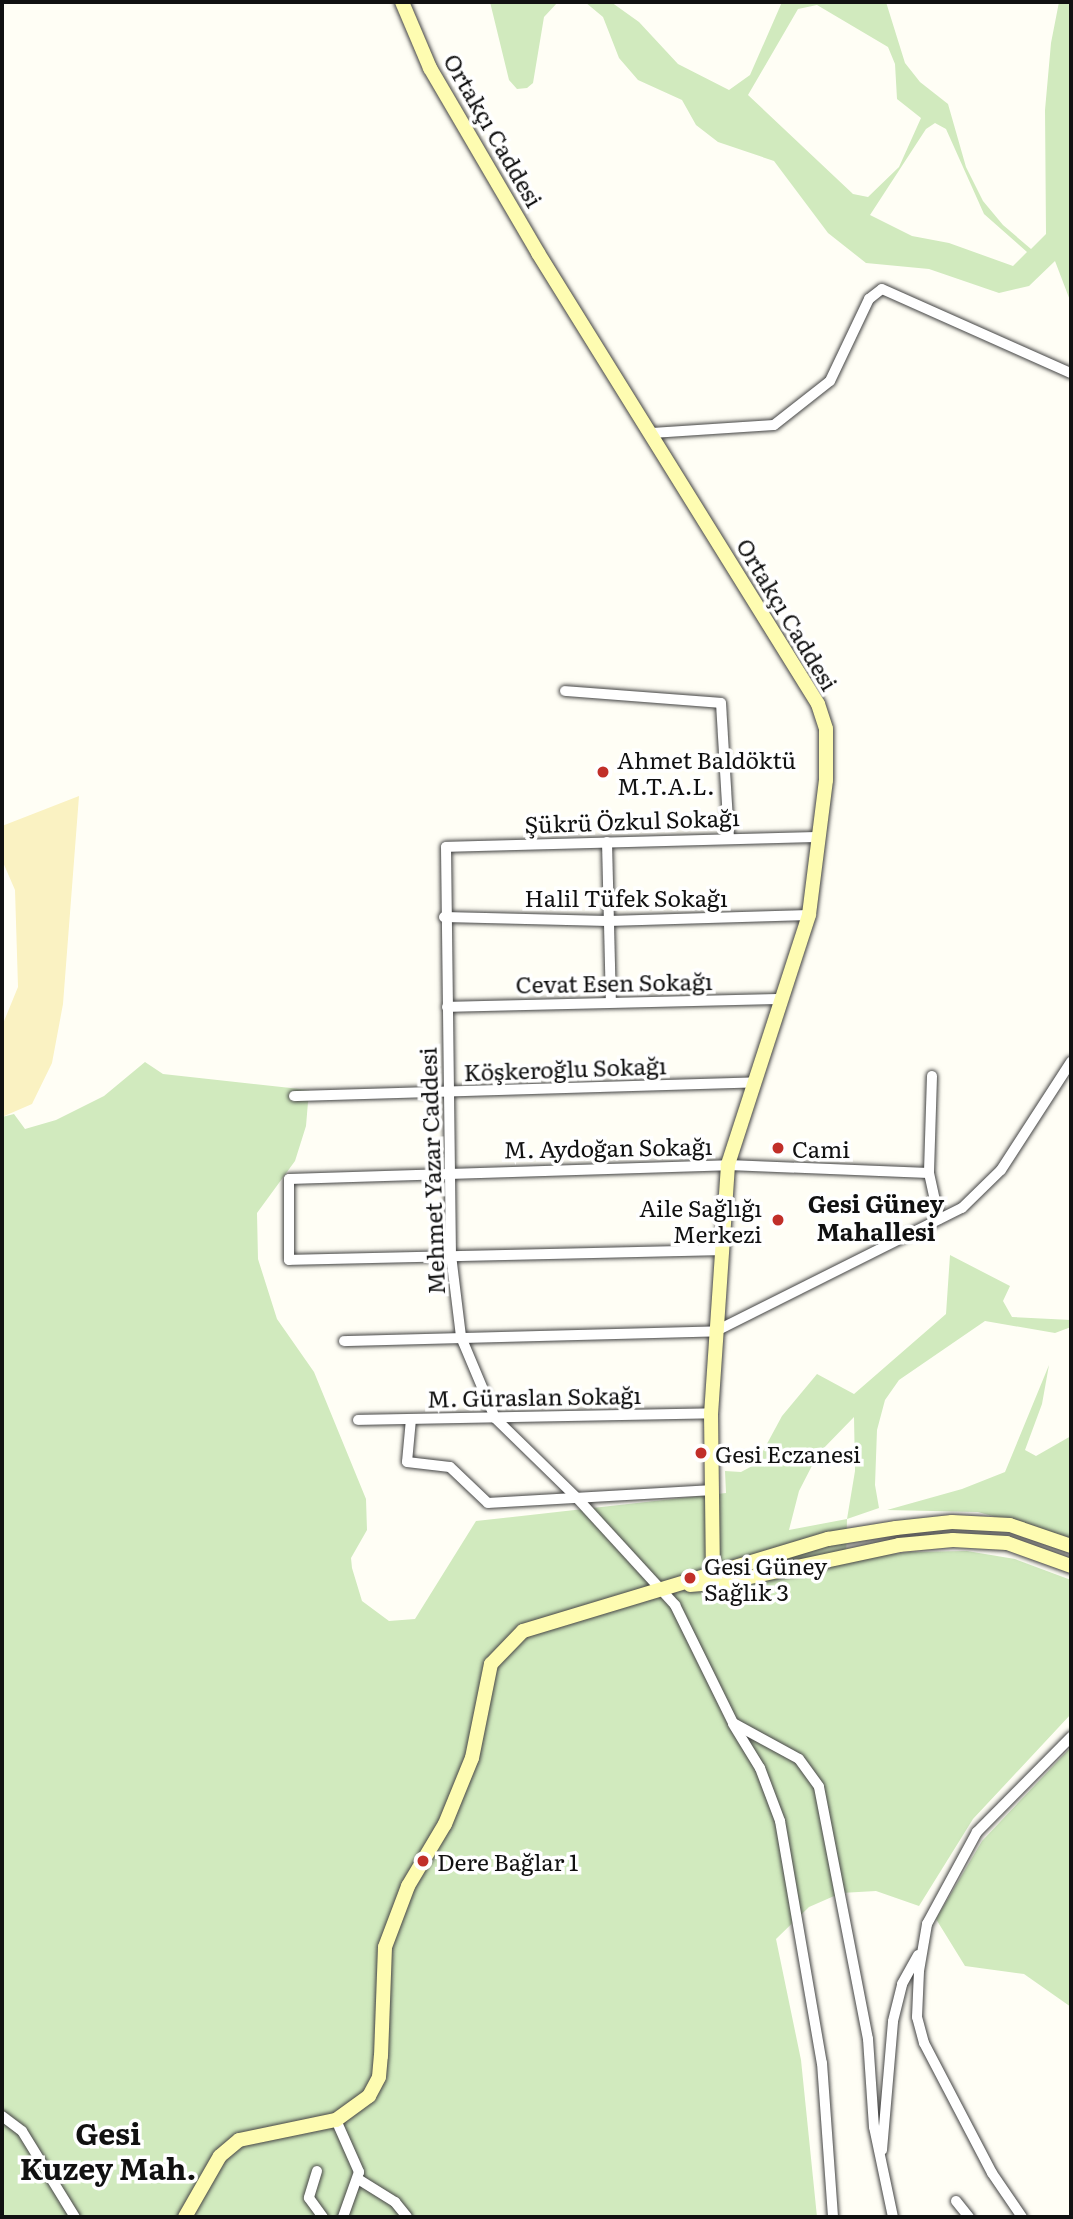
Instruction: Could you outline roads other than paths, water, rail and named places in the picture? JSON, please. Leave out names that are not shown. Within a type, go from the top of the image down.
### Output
[{"type":"street","name":"Ortakçı Caddesi","points":[[402,2],[450,102],[538,253],[818,704],[826,729],[820,837],[809,915],[728,1165],[711,1413],[713,1572]]},
{"type":"street","points":[[652,433],[774,425],[830,381],[869,299],[882,289],[1071,373]]},
{"type":"street","points":[[565,691],[721,703],[729,837]]},
{"type":"street","name":"Şükrü Özkul Sokağı","points":[[446,847],[729,837],[820,837]]},
{"type":"street","points":[[607,842],[611,1002]]},
{"type":"street","name":"Mehmet Yazar Caddesi","points":[[446,847],[444,917],[448,1172],[451,1255],[461,1337],[495,1418],[578,1499],[661,1587],[692,1634],[733,1723],[760,1768],[780,1821],[822,2063],[832,2217]]},
{"type":"street","name":"Halil Tüfek Sokağı","points":[[444,917],[608,920],[809,915]]},
{"type":"street","name":"Cevat Esen Sokağı","points":[[447,1007],[783,999]]},
{"type":"street","points":[[344,1341],[716,1331],[962,1208],[1001,1170],[1071,1062]]},
{"type":"street","points":[[932,1076],[929,1173],[939,1219]]},
{"type":"street","name":"Köşkeroğlu Sokağı","points":[[294,1096],[754,1082]]},
{"type":"street","name":"M. Aydoğan Sokağı","points":[[451,1255],[289,1260],[289,1180],[448,1172],[728,1165],[929,1173]]},
{"type":"street","points":[[451,1255],[721,1250]]},
{"type":"street","name":"M. Güraslan Sokağı","points":[[358,1420],[711,1413]]},
{"type":"street","points":[[411,1419],[407,1462],[450,1467],[488,1503],[713,1490]]},
{"type":"street","points":[[185,2217],[220,2156],[239,2140],[336,2120],[362,2104],[379,2077],[385,1947],[408,1886],[444,1824],[472,1758],[491,1664],[523,1632],[661,1587],[828,1539],[952,1522],[1010,1525],[1071,1546]]},
{"type":"street","points":[[661,1587],[727,1582],[831,1557],[953,1540],[1007,1543],[1071,1566]]},
{"type":"street","points":[[733,1723],[799,1759],[819,1787],[868,2039],[880,2162],[892,2217]]},
{"type":"street","points":[[1022,2217],[992,2173],[924,2043],[916,1994],[927,1924],[977,1832],[1071,1737]]},
{"type":"street","points":[[880,2162],[893,2021],[902,1984],[925,1943]]},
{"type":"street","points":[[2,2116],[22,2131],[75,2217]]},
{"type":"street","points":[[336,2120],[357,2165],[358,2179],[343,2217]]},
{"type":"street","points":[[317,2171],[309,2198],[323,2217]]},
{"type":"street","points":[[358,2179],[395,2202],[407,2217]]},
{"type":"street","points":[[956,2201],[969,2217]]},
{"type":"place","name":"Ahmet Baldöktü M.T.A.L.","points":[[603,772]]},
{"type":"place","name":"Cami","points":[[778,1148]]},
{"type":"place","name":"Aile Sağlığı Merkezi","points":[[778,1220]]},
{"type":"place","name":"Gesi Eczanesi","points":[[701,1453]]},
{"type":"place","name":"Gesi Güney Sağlık 3","points":[[690,1578]]},
{"type":"place","name":"Dere Bağlar 1","points":[[423,1861]]},
{"type":"district","name":"Gesi Güney Mahallesi","points":[[876,1217]]},
{"type":"district","name":"Gesi Kuzey Mah.","points":[[108,2149]]}]
